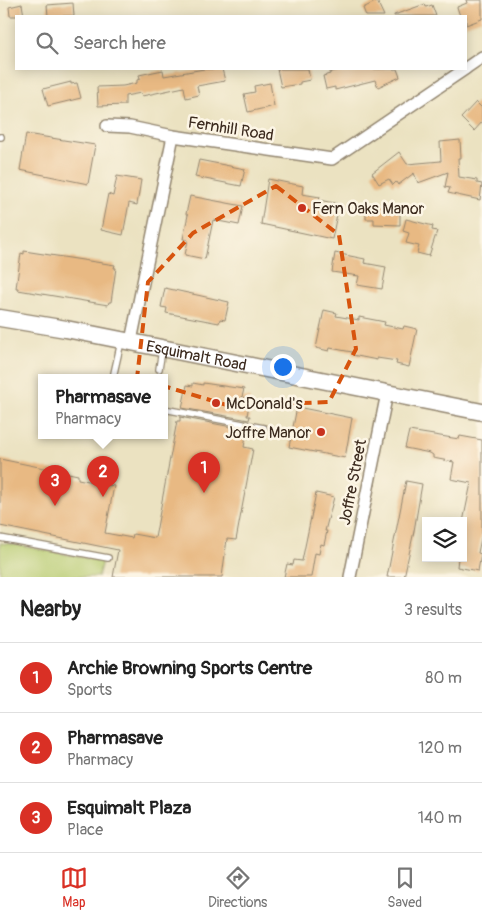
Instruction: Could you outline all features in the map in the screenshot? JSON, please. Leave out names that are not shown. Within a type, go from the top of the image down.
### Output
[{"type":"main road","name":"Esquimalt Road","points":[[0,318],[162,348],[482,412]]},
{"type":"street","name":"Fernhill Road","points":[[467,67],[482,57]]},
{"type":"street","name":"Fernhill Road","points":[[126,341],[173,136],[332,160],[462,70]]},
{"type":"street","points":[[107,126],[130,127],[173,136]]},
{"type":"street","name":"Joffre Street","points":[[350,577],[387,393]]},
{"type":"lane","points":[[114,373],[126,341]]},
{"type":"lane","points":[[158,369],[162,348]]},
{"type":"lane","points":[[168,410],[264,428]]},
{"type":"lane","points":[[0,538],[108,558]]},
{"type":"highlighted area","points":[[276,186],[339,235],[356,349],[329,402],[230,406],[137,378],[148,282],[193,233]]},
{"type":"green space","points":[[0,543],[102,561],[98,577],[0,577]]},
{"type":"building","points":[[466,0],[482,0],[482,19],[467,25],[467,15],[460,15],[457,7],[467,3]]},
{"type":"building","points":[[377,1],[384,15],[366,15],[363,8]]},
{"type":"building","points":[[73,3],[74,15],[48,15],[47,5]]},
{"type":"building","points":[[22,4],[24,15],[10,16],[9,7]]},
{"type":"building","points":[[425,4],[426,7],[432,5],[436,15],[394,15]]},
{"type":"building","points":[[163,70],[164,76],[198,70],[222,70],[225,81],[197,86],[199,95],[186,98],[184,87],[142,96],[141,93],[125,96],[125,105],[98,106],[97,87],[123,86],[137,83],[137,80],[140,79],[139,75]]},
{"type":"building","points":[[277,70],[308,70],[310,80],[300,82],[300,84],[281,87]]},
{"type":"building","points":[[340,70],[397,70],[400,77],[378,87],[375,80],[335,90],[335,87],[326,89],[323,76],[330,74],[330,72]]},
{"type":"building","points":[[71,82],[71,84],[77,83],[81,98],[48,106],[43,89]]},
{"type":"building","points":[[270,83],[274,106],[248,112],[244,94],[255,92],[254,86]]},
{"type":"building","points":[[476,102],[482,108],[482,122],[474,131],[461,118]]},
{"type":"building","points":[[26,134],[95,145],[88,184],[20,170]]},
{"type":"building","points":[[460,140],[461,158],[458,158],[459,177],[477,180],[477,183],[482,184],[480,200],[448,193],[450,188],[445,187],[448,172],[418,183],[414,173],[398,185],[396,182],[393,185],[389,179],[379,184],[372,173],[399,152],[407,164],[441,161],[440,142]]},
{"type":"building","points":[[199,160],[245,169],[241,186],[195,177]]},
{"type":"building","points":[[117,176],[141,180],[137,205],[129,203],[123,235],[101,230],[108,194],[113,196]]},
{"type":"building","name":"Fern Oaks Manor","points":[[268,179],[303,186],[302,194],[320,197],[319,200],[339,204],[332,239],[261,224]]},
{"type":"building","points":[[190,196],[243,206],[239,225],[213,220],[205,259],[185,255],[188,240],[183,239]]},
{"type":"building","points":[[366,204],[400,205],[400,225],[374,224],[374,219],[366,219]]},
{"type":"building","points":[[406,219],[433,226],[432,230],[437,231],[429,256],[417,253],[419,246],[406,243],[409,233],[403,231]]},
{"type":"building","points":[[24,251],[115,265],[111,302],[108,305],[18,290],[16,288],[21,253],[24,254]]},
{"type":"building","points":[[335,253],[365,259],[364,263],[386,267],[382,289],[357,285],[359,276],[332,272]]},
{"type":"building","points":[[165,288],[229,302],[225,320],[220,319],[219,323],[166,313],[167,308],[161,307]]},
{"type":"building","points":[[324,310],[337,313],[336,316],[359,320],[359,317],[385,322],[384,325],[403,329],[404,326],[417,329],[409,367],[396,364],[397,361],[377,358],[377,360],[352,355],[352,352],[330,348],[329,351],[316,348]]},
{"type":"building","name":"McDonald's","points":[[193,383],[244,389],[242,397],[250,398],[247,416],[250,416],[249,420],[182,408],[187,385],[193,386]]},
{"type":"building","name":"Joffre Manor","points":[[297,407],[352,418],[345,458],[289,447]]},
{"type":"building","points":[[180,417],[247,430],[244,447],[253,449],[236,540],[227,539],[222,577],[113,577],[118,550],[0,526],[0,459],[78,475],[78,479],[114,486],[105,533],[132,538],[133,534],[155,538],[177,421],[180,421]]},
{"type":"building","points":[[409,431],[459,439],[460,436],[482,440],[482,533],[478,553],[481,554],[478,571],[457,567],[458,562],[467,562],[467,517],[464,517],[471,483],[451,479],[454,462],[433,458],[433,455],[430,453],[405,448]]},
{"type":"building","points":[[406,481],[422,484],[414,531],[404,577],[387,577]]},
{"type":"building","points":[[316,493],[334,497],[325,531],[327,531],[324,545],[321,544],[319,554],[315,553],[311,577],[284,577],[287,564],[293,565],[294,560],[302,561]]},
{"type":"place","name":"Fern Oaks Manor","points":[[302,208]]},
{"type":"place","name":"McDonald's","points":[[216,403]]},
{"type":"place","name":"Joffre Manor","points":[[321,432]]},
{"type":"place","name":"Archie Browning Sports Centre","points":[[204,493]]},
{"type":"place","name":"Pharmasave","points":[[103,497]]},
{"type":"place","name":"Esquimalt Plaza","points":[[55,506]]}]
